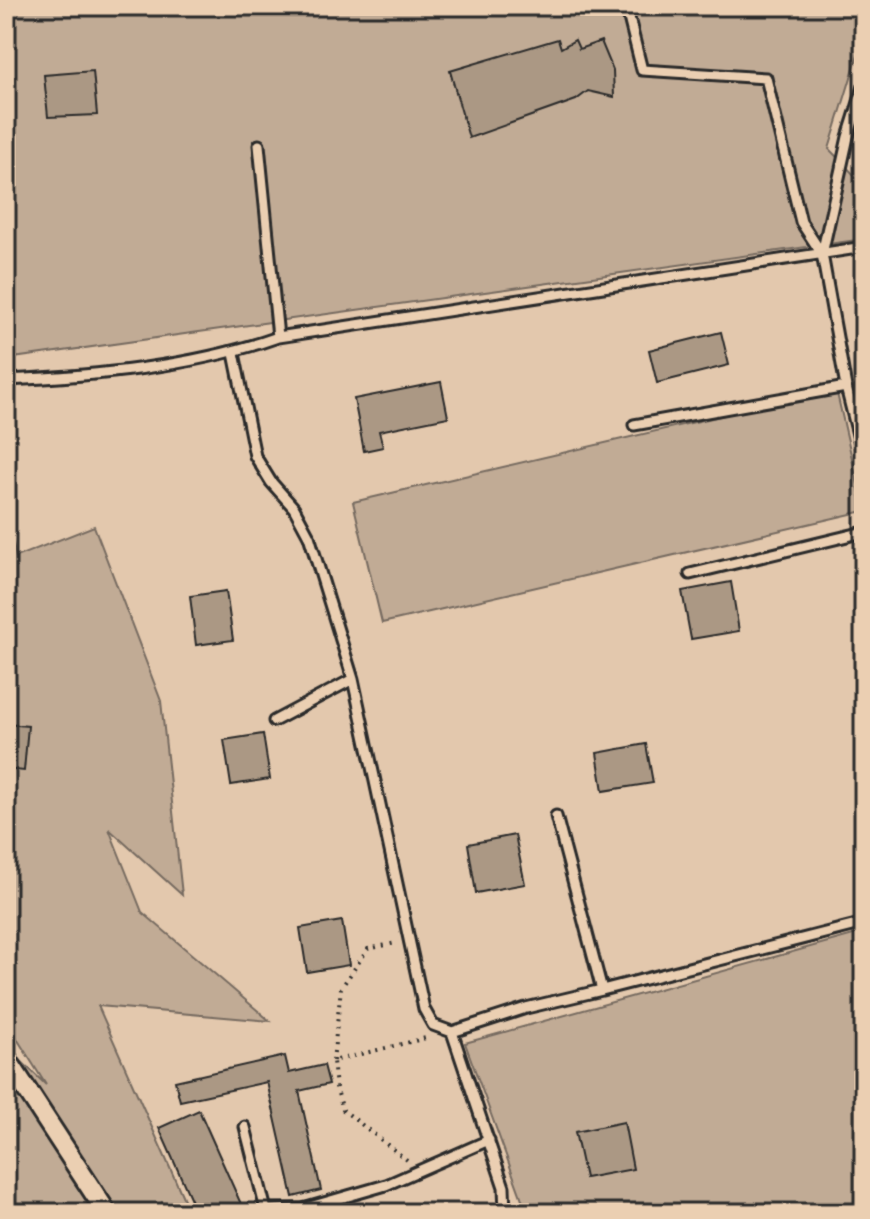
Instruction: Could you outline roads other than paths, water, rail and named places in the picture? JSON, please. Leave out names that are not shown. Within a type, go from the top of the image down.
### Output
[{"type":"street","points":[[6,1058],[107,1213]]},
{"type":"lane","points":[[626,6],[642,70],[766,78],[801,222],[822,254]]},
{"type":"lane","points":[[864,86],[848,137],[822,254],[846,387],[864,459]]},
{"type":"lane","points":[[259,145],[278,337]]},
{"type":"lane","points":[[6,380],[72,377],[234,353],[278,337],[864,247]]},
{"type":"lane","points":[[234,353],[255,456],[271,482],[294,508],[309,536],[353,679],[424,1009],[433,1025],[452,1032],[526,1008],[864,923]]},
{"type":"lane","points":[[634,425],[846,387]]},
{"type":"lane","points":[[690,574],[864,532]]},
{"type":"lane","points":[[274,721],[353,679]]},
{"type":"lane","points":[[556,816],[602,990]]},
{"type":"lane","points":[[452,1032],[504,1187],[505,1213]]},
{"type":"lane","points":[[245,1127],[266,1210],[303,1209],[386,1185],[489,1140]]}]
